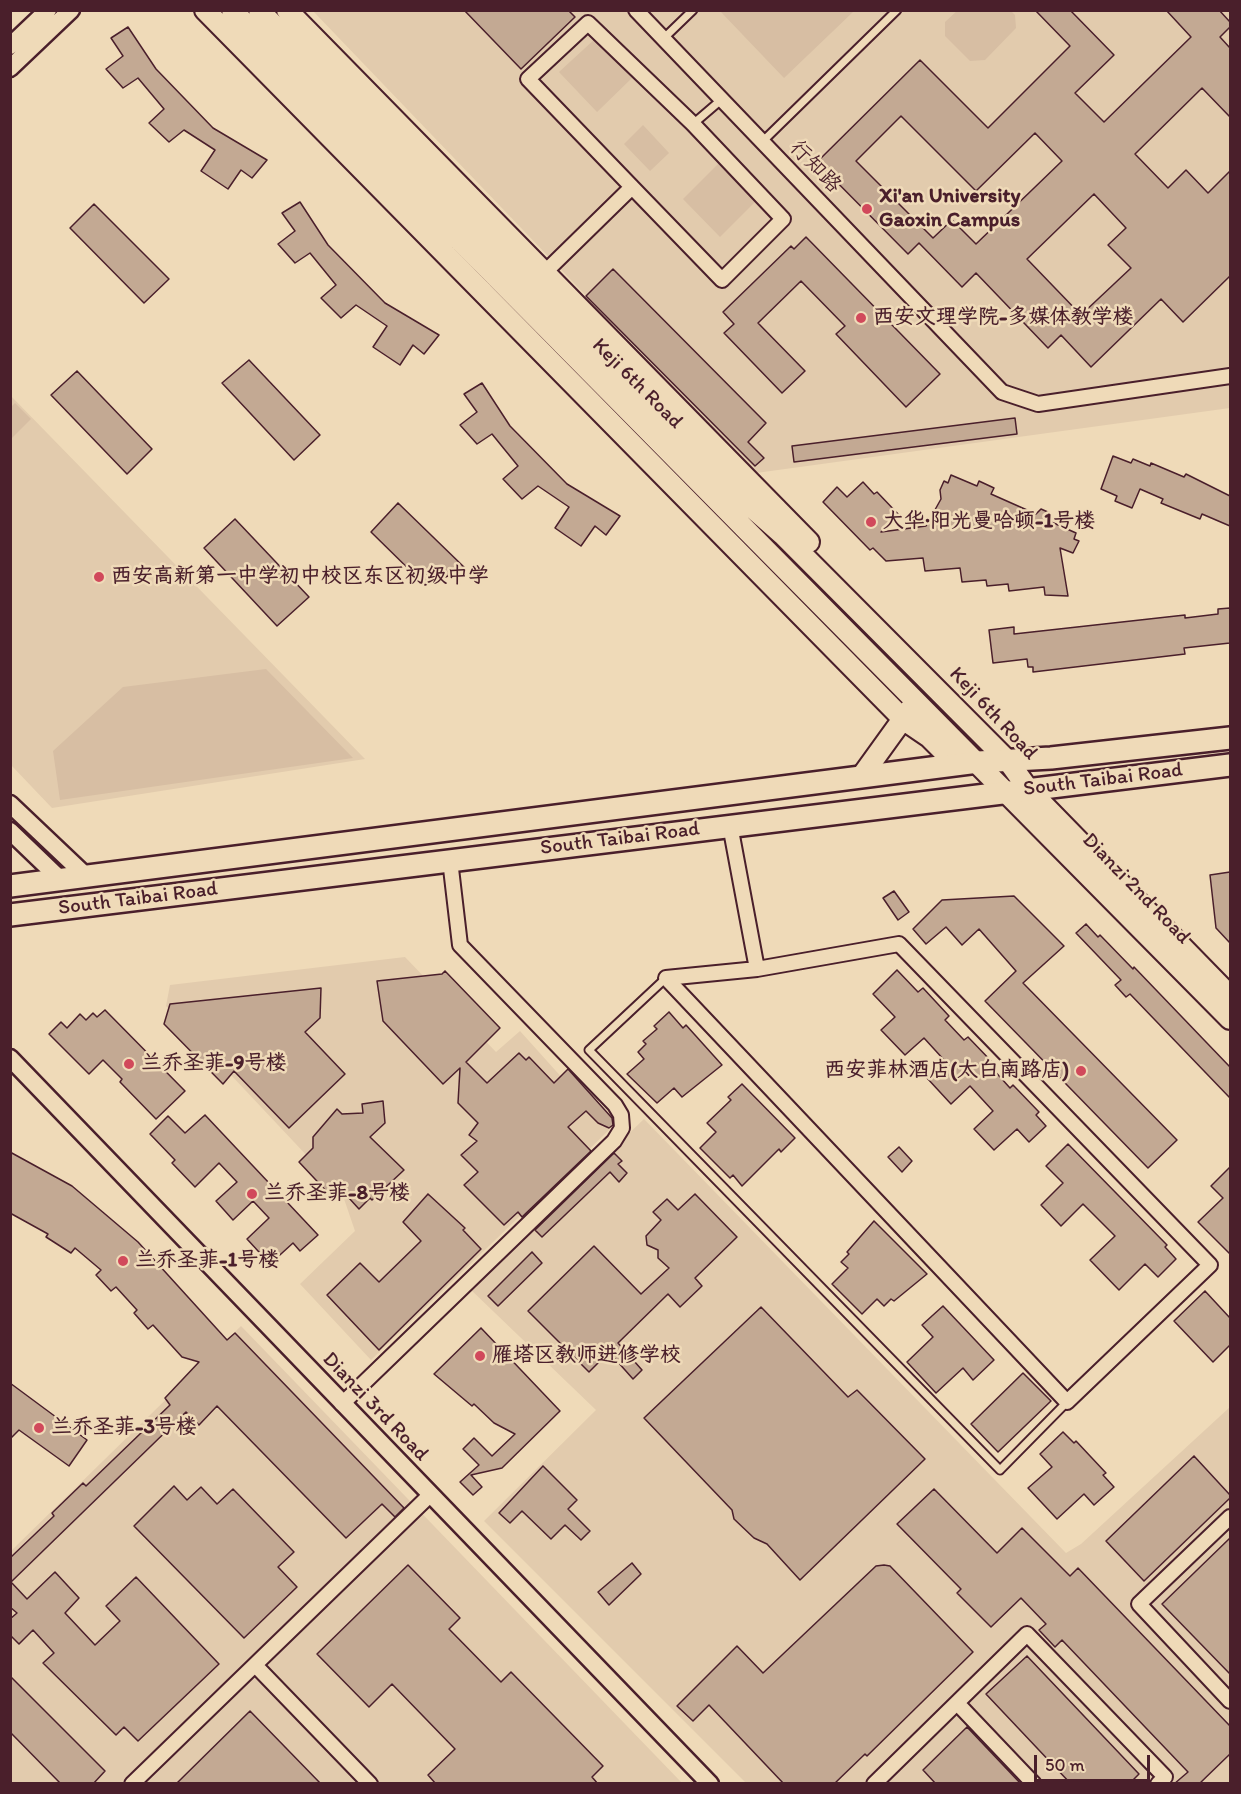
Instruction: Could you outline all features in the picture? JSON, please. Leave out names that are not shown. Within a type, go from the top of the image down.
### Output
[{"type":"main road","points":[[205,10],[904,720],[929,737],[957,765]]},
{"type":"main road","name":"Keji 6th Road","points":[[232,10],[524,293],[723,482],[783,535],[1016,760],[1029,790]]},
{"type":"main road","name":"Keji 6th Road","points":[[259,10],[524,293],[915,699],[1008,791]]},
{"type":"main road","points":[[286,10],[1016,760]]},
{"type":"main road","points":[[861,777],[904,720],[915,699]]},
{"type":"main road","name":"South Taibai Road","points":[[10,886],[978,762],[1230,738]]},
{"type":"main road","name":"South Taibai Road","points":[[10,915],[1230,765]]},
{"type":"main road","name":"Dianzi 2nd Road","points":[[1029,790],[1230,996]]},
{"type":"main road","name":"Dianzi 2nd Road","points":[[1008,791],[1230,1019]]},
{"type":"street","points":[[10,46],[48,10]]},
{"type":"street","points":[[10,68],[71,10]]},
{"type":"street","name":"行知路","points":[[636,10],[1002,392],[1038,404],[1230,376]]},
{"type":"street","points":[[588,23],[693,124],[783,219],[722,280],[632,187],[528,79],[588,23]]},
{"type":"street","points":[[524,293],[632,187]]},
{"type":"street","points":[[10,804],[87,877]]},
{"type":"street","points":[[730,825],[757,969]]},
{"type":"street","points":[[10,831],[61,880]]},
{"type":"street","points":[[342,1404],[614,1141],[622,1128],[621,1115],[615,1105],[460,945],[450,860]]},
{"type":"street","points":[[899,944],[1210,1265],[1067,1402],[666,978],[757,969],[899,944]]},
{"type":"street","name":"Dianzi 3rd Road","points":[[10,1058],[429,1496],[710,1784]]},
{"type":"street","points":[[132,1784],[429,1496]]},
{"type":"street","points":[[1230,1517],[1139,1604],[1230,1701]]},
{"type":"street","points":[[874,1784],[1027,1634],[1165,1777],[1158,1784]]},
{"type":"street","points":[[256,1666],[370,1784]]},
{"type":"street","points":[[957,1703],[1034,1784]]},
{"type":"lane","points":[[663,39],[693,10]]},
{"type":"lane","points":[[762,142],[897,10]]},
{"type":"lane","points":[[693,124],[721,99]]},
{"type":"lane","points":[[666,978],[589,1050],[1000,1470],[1067,1402]]},
{"type":"shaded area","points":[[723,10],[854,11],[784,78],[721,12]]},
{"type":"shaded area","points":[[958,10],[1011,11],[1015,15],[1016,28],[985,60],[970,61],[945,36],[945,22]]},
{"type":"shaded area","name":"Xi'an University Gaoxin Campus","points":[[313,11],[1230,11],[1230,408],[756,473]]},
{"type":"shaded area","points":[[596,38],[633,77],[597,112],[559,72]]},
{"type":"shaded area","points":[[643,125],[669,153],[650,171],[624,144]]},
{"type":"shaded area","points":[[719,163],[756,201],[720,237],[683,199]]},
{"type":"shaded area","name":"西安高新第一中学初中校区东区初级中学","points":[[10,395],[365,759],[52,808],[11,765]]},
{"type":"shaded area","points":[[15,403],[31,419],[11,439],[11,407]]},
{"type":"shaded area","points":[[266,669],[353,758],[60,800],[53,751],[123,687]]},
{"type":"shaded area","points":[[405,957],[496,1052],[520,1031],[609,1130],[371,1360],[300,1284],[355,1231],[342,1193],[166,1006],[170,985]]},
{"type":"shaded area","points":[[644,1119],[1066,1553],[1081,1544],[1230,1407],[1230,1783],[746,1783],[484,1521],[596,1410],[469,1288]]},
{"type":"shaded area","points":[[241,1326],[682,1783],[11,1784],[11,1551]]},
{"type":"building","points":[[464,10],[568,10],[575,17],[521,69]]},
{"type":"building","points":[[1035,10],[1070,10],[1114,55],[1075,93],[1104,122],[1191,37],[1166,10],[1219,10],[1230,22],[1230,27],[1220,37],[1230,48],[1230,117],[1202,88],[1135,154],[1168,188],[1186,170],[1208,193],[1230,171],[1230,276],[1183,322],[1161,299],[1091,367],[1061,335],[1048,348],[976,273],[962,287],[919,243],[908,254],[817,162],[920,60],[988,128],[1070,46]],"holes":[[[901,116],[976,191],[1035,133],[1062,161],[976,244],[952,220],[933,238],[856,161]],[[1094,194],[1126,228],[1108,245],[1131,268],[1081,315],[1027,259]]]},
{"type":"building","points":[[128,27],[156,69],[213,128],[267,160],[252,178],[241,170],[228,189],[201,171],[215,150],[184,130],[169,142],[149,123],[164,109],[138,78],[123,88],[106,69],[123,56],[111,38]]},
{"type":"building","points":[[300,202],[328,245],[385,303],[439,335],[424,354],[413,345],[400,365],[373,347],[387,326],[356,305],[341,318],[321,298],[336,285],[310,253],[295,263],[278,244],[295,231],[282,213]]},
{"type":"building","points":[[94,204],[169,279],[144,303],[70,228]]},
{"type":"building","name":"西安文理学院-多媒体教学楼","points":[[806,237],[940,374],[906,407],[836,334],[845,326],[801,281],[758,323],[805,371],[782,393],[724,333],[734,324],[723,312],[791,246],[794,249]]},
{"type":"building","points":[[613,269],[766,423],[748,442],[764,458],[755,466],[586,296]]},
{"type":"building","points":[[249,360],[320,435],[294,460],[222,383]]},
{"type":"building","points":[[77,371],[152,449],[127,474],[51,395]]},
{"type":"building","points":[[482,383],[510,426],[567,484],[620,516],[606,535],[595,526],[581,546],[555,528],[569,507],[538,486],[522,499],[503,479],[518,466],[492,434],[477,444],[460,425],[477,412],[464,394]]},
{"type":"building","points":[[1015,418],[1017,434],[794,462],[792,446]]},
{"type":"building","points":[[1113,456],[1131,463],[1133,459],[1150,466],[1151,463],[1184,477],[1186,474],[1230,496],[1230,526],[1202,514],[1200,519],[1161,503],[1163,499],[1140,489],[1132,508],[1115,501],[1117,496],[1101,489]]},
{"type":"building","points":[[951,475],[977,486],[979,481],[994,488],[991,494],[1036,514],[1041,509],[1050,513],[1047,520],[1076,533],[1074,539],[1079,541],[1073,553],[1060,548],[1068,596],[1045,595],[1044,587],[1009,591],[1008,584],[987,586],[986,580],[962,582],[960,568],[925,571],[923,558],[886,561],[873,548],[870,550],[823,502],[837,487],[847,497],[863,482],[874,494],[877,492],[899,515],[881,532],[926,526],[941,499],[940,490],[944,481],[948,483]]},
{"type":"building","points":[[398,503],[466,569],[425,585],[371,532]]},
{"type":"building","points":[[235,519],[309,597],[277,626],[204,548]]},
{"type":"building","points":[[1230,608],[1230,643],[1184,648],[1185,654],[1033,672],[1033,667],[1028,667],[1027,659],[993,663],[989,630],[1014,627],[1014,634],[1185,615],[1185,618],[1218,614],[1218,609]]},
{"type":"building","points":[[1230,872],[1230,943],[1216,928],[1210,875]]},
{"type":"building","points":[[894,891],[909,912],[898,920],[883,898]]},
{"type":"building","points":[[1014,896],[1064,946],[1023,983],[1177,1140],[1148,1168],[985,1001],[1016,971],[979,929],[962,945],[946,927],[926,944],[913,929],[942,900]]},
{"type":"building","points":[[1086,924],[1133,969],[1134,967],[1230,1067],[1230,1098],[1130,994],[1126,997],[1115,985],[1121,980],[1076,933]]},
{"type":"building","points":[[897,970],[918,992],[923,988],[949,1016],[945,1020],[964,1040],[968,1037],[994,1064],[991,1067],[1010,1088],[1013,1085],[1039,1112],[1036,1115],[1046,1126],[1029,1142],[1017,1129],[994,1150],[974,1129],[993,1111],[970,1086],[951,1104],[927,1078],[945,1061],[924,1038],[905,1055],[881,1030],[895,1017],[873,994]]},
{"type":"building","points":[[445,971],[500,1028],[466,1062],[487,1083],[519,1053],[526,1060],[529,1057],[554,1083],[568,1069],[612,1118],[613,1125],[609,1128],[598,1123],[586,1111],[568,1127],[591,1151],[522,1217],[518,1212],[504,1225],[464,1185],[478,1172],[461,1155],[477,1141],[469,1135],[478,1123],[458,1103],[460,1068],[443,1084],[383,1021],[377,981],[442,974]]},
{"type":"building","points":[[321,988],[320,1018],[305,1032],[345,1074],[289,1128],[234,1071],[223,1084],[164,1024],[170,1004]]},
{"type":"building","name":"兰乔圣菲-9号楼","points":[[105,1010],[185,1091],[156,1119],[120,1082],[122,1079],[103,1060],[89,1074],[49,1034],[61,1022],[67,1028],[80,1014],[86,1020],[93,1013],[97,1017]]},
{"type":"building","points":[[669,1012],[683,1028],[686,1025],[722,1065],[682,1097],[674,1088],[657,1103],[627,1074],[644,1059],[638,1052],[646,1044],[643,1041],[657,1029],[654,1026]]},
{"type":"building","points":[[742,1084],[795,1138],[781,1152],[779,1149],[742,1186],[733,1175],[730,1178],[700,1148],[716,1132],[707,1123],[731,1100],[728,1097]]},
{"type":"building","points":[[383,1101],[385,1123],[370,1137],[404,1170],[359,1209],[338,1186],[330,1195],[299,1162],[313,1148],[313,1137],[337,1109],[342,1114],[363,1113],[362,1104]]},
{"type":"building","name":"兰乔圣菲-8号楼","points":[[205,1115],[318,1235],[300,1251],[293,1243],[270,1264],[247,1239],[269,1218],[253,1201],[233,1220],[216,1201],[237,1182],[219,1163],[195,1187],[172,1163],[175,1160],[150,1134],[168,1116],[185,1133]]},
{"type":"building","points":[[1068,1144],[1167,1245],[1165,1247],[1176,1259],[1158,1277],[1145,1264],[1119,1290],[1090,1260],[1115,1236],[1083,1204],[1061,1226],[1041,1205],[1063,1183],[1046,1166]]},
{"type":"building","points":[[899,1147],[912,1161],[902,1172],[888,1157]]},
{"type":"building","points":[[10,1152],[72,1186],[138,1242],[227,1340],[235,1333],[404,1508],[395,1517],[382,1504],[346,1538],[217,1406],[199,1425],[186,1412],[11,1582],[27,1599],[55,1572],[79,1598],[65,1613],[95,1645],[120,1621],[106,1606],[136,1577],[219,1664],[138,1741],[124,1727],[116,1735],[43,1663],[54,1653],[33,1630],[19,1644],[10,1635],[10,1619],[17,1613],[10,1607],[10,1558],[54,1516],[52,1513],[83,1483],[86,1486],[170,1405],[165,1398],[199,1362],[182,1357],[153,1325],[148,1329],[134,1313],[137,1310],[116,1287],[111,1291],[96,1275],[101,1270],[75,1248],[71,1253],[46,1237],[48,1234],[10,1213]]},
{"type":"building","points":[[614,1153],[622,1161],[618,1164],[627,1173],[619,1182],[610,1172],[542,1237],[535,1230]]},
{"type":"building","points":[[1230,1167],[1230,1254],[1198,1222],[1223,1198],[1211,1186]]},
{"type":"building","points":[[428,1194],[465,1228],[463,1230],[481,1249],[379,1350],[327,1295],[360,1263],[379,1282],[421,1241],[403,1222]]},
{"type":"building","points":[[695,1194],[737,1237],[695,1278],[702,1286],[680,1307],[668,1294],[618,1343],[642,1370],[633,1379],[609,1352],[589,1372],[528,1311],[594,1246],[641,1294],[669,1268],[658,1258],[658,1250],[647,1245],[646,1236],[661,1220],[653,1212],[667,1199],[678,1210]]},
{"type":"building","points":[[874,1221],[927,1274],[894,1301],[891,1299],[884,1306],[877,1299],[862,1314],[832,1284],[848,1268],[841,1262],[849,1254],[847,1252]]},
{"type":"building","points":[[532,1252],[542,1263],[498,1306],[488,1296]]},
{"type":"building","points":[[1205,1291],[1230,1318],[1230,1345],[1213,1362],[1174,1321]]},
{"type":"building","points":[[943,1306],[994,1360],[973,1380],[963,1368],[936,1393],[907,1362],[933,1337],[922,1325]]},
{"type":"building","points":[[761,1307],[848,1397],[857,1390],[925,1459],[800,1580],[767,1544],[754,1538],[734,1519],[732,1510],[644,1418]]},
{"type":"building","name":"雁塔区教师进修学校","points":[[481,1328],[560,1411],[502,1468],[471,1475],[482,1487],[473,1495],[460,1482],[479,1465],[463,1449],[474,1438],[492,1456],[515,1434],[494,1423],[474,1404],[472,1406],[434,1374]]},
{"type":"building","points":[[1023,1373],[1051,1401],[998,1452],[971,1424]]},
{"type":"building","name":"兰乔圣菲-3号楼","points":[[10,1383],[87,1440],[69,1466],[19,1430],[10,1439]]},
{"type":"building","points":[[1063,1432],[1074,1443],[1076,1441],[1106,1473],[1103,1475],[1114,1487],[1094,1505],[1084,1494],[1057,1519],[1028,1488],[1052,1467],[1040,1454]]},
{"type":"building","points":[[1194,1456],[1230,1495],[1230,1498],[1144,1581],[1106,1541]]},
{"type":"building","points":[[543,1466],[577,1500],[568,1509],[590,1531],[581,1540],[565,1525],[551,1539],[522,1511],[510,1523],[499,1513]]},
{"type":"building","points":[[174,1486],[187,1500],[201,1487],[217,1504],[233,1489],[294,1552],[278,1567],[297,1587],[244,1638],[134,1526]]},
{"type":"building","points":[[934,1489],[997,1553],[1022,1528],[1070,1576],[1078,1568],[1230,1726],[1230,1754],[1199,1784],[1174,1784],[1188,1772],[1062,1640],[1055,1647],[1039,1630],[1046,1624],[1021,1598],[991,1627],[957,1593],[961,1589],[897,1524]]},
{"type":"building","points":[[1230,1538],[1230,1674],[1162,1604]]},
{"type":"building","points":[[632,1563],[641,1574],[609,1605],[598,1592]]},
{"type":"building","points":[[408,1565],[460,1618],[449,1629],[501,1682],[511,1672],[603,1766],[592,1777],[598,1784],[436,1784],[428,1775],[455,1749],[392,1684],[369,1707],[317,1654]]},
{"type":"building","points":[[876,1566],[890,1566],[973,1652],[867,1756],[865,1754],[834,1784],[784,1784],[709,1705],[693,1721],[677,1706],[737,1646],[763,1673]]},
{"type":"building","points":[[1027,1656],[1139,1774],[1129,1784],[1071,1784],[986,1694]]},
{"type":"building","points":[[10,1676],[105,1771],[93,1784],[61,1784],[10,1732]]},
{"type":"building","points":[[250,1711],[321,1784],[176,1784]]},
{"type":"building","points":[[967,1727],[1021,1784],[936,1784],[923,1770]]},
{"type":"place","name":"Xi'an University Gaoxin Campus","points":[[867,209]]},
{"type":"place","name":"西安文理学院-多媒体教学楼","points":[[861,318]]},
{"type":"place","name":"大华·阳光曼哈顿-1号楼","points":[[871,522]]},
{"type":"place","name":"西安高新第一中学初中校区东区初级中学","points":[[99,577]]},
{"type":"place","name":"兰乔圣菲-9号楼","points":[[129,1064]]},
{"type":"place","name":"西安菲林酒店(太白南路店)","points":[[1081,1071]]},
{"type":"place","name":"兰乔圣菲-8号楼","points":[[252,1194]]},
{"type":"place","name":"兰乔圣菲-1号楼","points":[[123,1261]]},
{"type":"place","name":"雁塔区教师进修学校","points":[[480,1356]]},
{"type":"place","name":"兰乔圣菲-3号楼","points":[[39,1428]]}]
